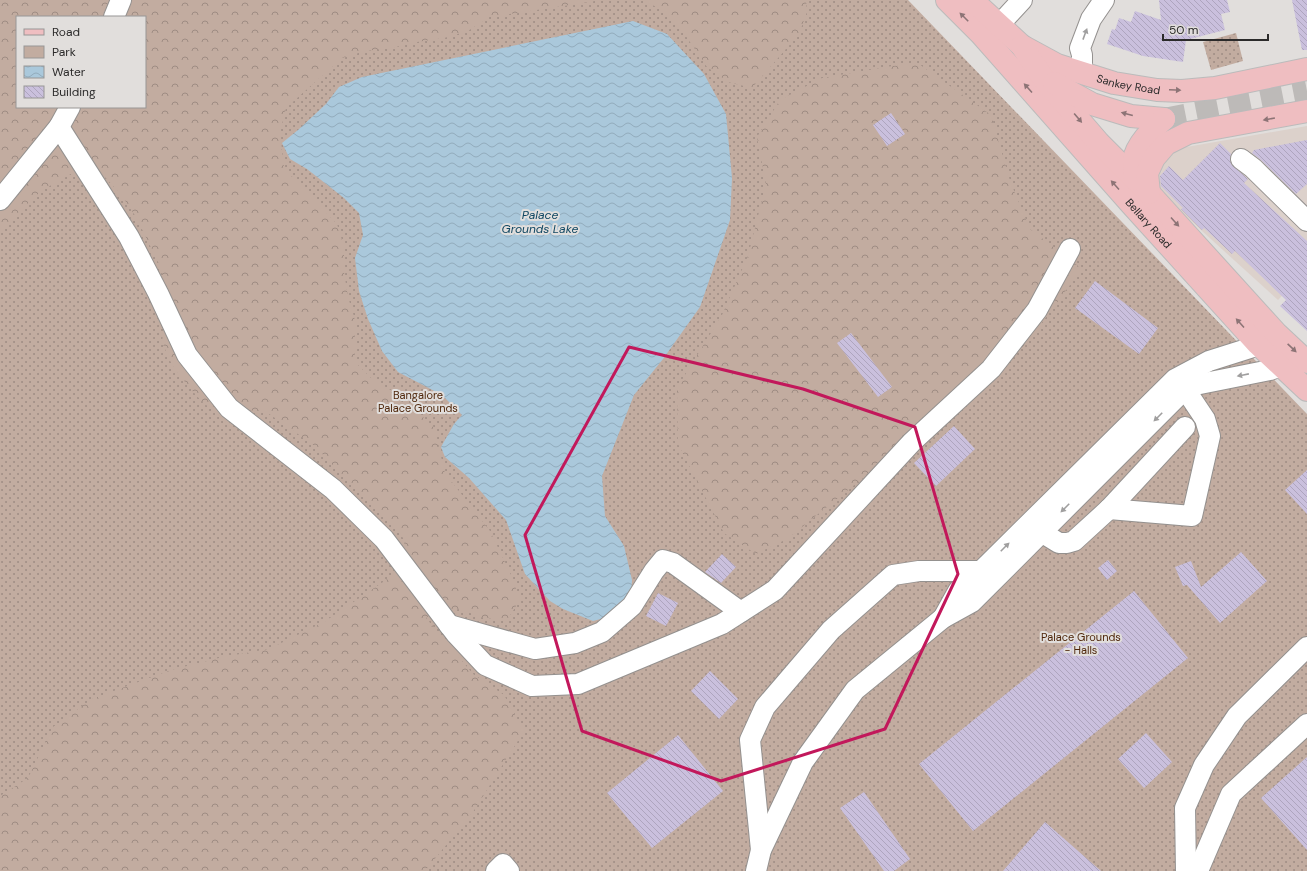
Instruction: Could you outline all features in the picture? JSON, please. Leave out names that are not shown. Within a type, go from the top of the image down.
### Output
[{"type":"main road","name":"Sankey Road","points":[[947,0],[990,30],[1057,64],[1114,83],[1157,90],[1182,91],[1215,88],[1307,69]]},
{"type":"main road","name":"Sankey Road","points":[[978,2],[990,30],[995,52]]},
{"type":"main road","name":"Bellary Road","points":[[1022,46],[1043,78],[1098,142],[1142,186],[1276,333],[1307,362]]},
{"type":"main road","name":"Bellary Road","points":[[995,52],[1258,344],[1307,390]]},
{"type":"main road","points":[[995,52],[1092,104],[1130,116],[1164,120],[1155,126],[1142,142],[1134,159],[1142,186]]},
{"type":"main road","points":[[1142,186],[1154,158],[1166,144],[1188,133],[1307,111]]},
{"type":"street","points":[[114,16],[121,0]]},
{"type":"street","points":[[990,30],[1022,0]]},
{"type":"street","points":[[1082,72],[1082,55],[1080,48],[1090,19],[1104,0]]},
{"type":"street","points":[[0,200],[59,127],[69,108]]},
{"type":"street","points":[[59,127],[128,237],[158,293],[187,355],[229,408],[333,489],[384,539],[456,634],[485,665],[532,686],[578,684],[722,624],[775,590],[912,442],[991,369],[1037,310],[1070,249]]},
{"type":"street","points":[[1241,158],[1307,221]]},
{"type":"street","points":[[756,871],[761,850],[803,762],[855,690],[943,618],[972,602],[1035,527],[1104,458],[1175,379],[1209,361],[1258,344]]},
{"type":"street","points":[[1104,458],[1190,386],[1270,370],[1281,366]]},
{"type":"street","points":[[1109,509],[1192,516],[1210,436],[1205,419],[1185,389]]},
{"type":"street","points":[[1035,527],[1059,543],[1074,541],[1109,509],[1185,427]]},
{"type":"street","points":[[1104,458],[1133,483]]},
{"type":"street","points":[[943,618],[958,591],[981,570],[1035,527]]},
{"type":"street","points":[[449,625],[535,649],[575,643],[602,632],[632,606],[654,571],[663,560],[673,563],[741,612]]},
{"type":"street","points":[[761,850],[750,740],[765,707],[831,630],[893,575],[920,571],[981,570]]},
{"type":"street","points":[[1186,871],[1185,808],[1204,765],[1237,716],[1307,647]]},
{"type":"street","points":[[1198,871],[1231,794],[1307,724]]},
{"type":"street","points":[[496,871],[503,864],[510,871]]},
{"type":"highlighted area","points":[[629,347],[803,389],[915,427],[958,574],[885,729],[721,781],[582,731],[525,535]]},
{"type":"shaded area","points":[[1307,126],[1307,270],[1278,300],[1169,201],[1150,178],[1175,149]]},
{"type":"green space","name":"Bangalore Palace Grounds","points":[[0,0],[908,0],[1307,414],[1307,871],[0,871]]},
{"type":"green space","points":[[0,0],[599,0],[489,17],[468,31],[444,38],[391,48],[365,51],[342,58],[286,108],[280,132],[284,168],[337,224],[344,247],[344,272],[348,297],[355,320],[355,362],[373,380],[396,393],[434,428],[445,473],[490,531],[512,577],[520,600],[507,620],[483,618],[460,609],[435,611],[426,618],[473,674],[504,695],[524,731],[473,812],[425,871],[0,871],[0,796],[28,778],[53,727],[92,699],[171,670],[223,657],[269,649],[324,622],[386,580],[405,564],[404,539],[370,500],[350,484],[315,446],[265,411],[241,410],[205,405],[188,386],[172,365],[162,342],[168,291],[160,266],[136,217],[122,196],[105,177],[83,167],[41,191],[0,230]]},
{"type":"green space","points":[[643,0],[806,0],[807,12],[799,34],[752,88],[728,82],[707,67],[679,26],[660,9]]},
{"type":"green space","points":[[1236,33],[1243,61],[1211,70],[1203,42]]},
{"type":"green space","points":[[916,62],[991,115],[1010,181],[1030,229],[1082,269],[1029,340],[1009,361],[934,408],[863,478],[787,539],[756,554],[724,533],[678,444],[677,388],[722,315],[748,256],[766,184],[757,137],[780,100],[822,78]]},
{"type":"water","name":"Palace Grounds Lake","points":[[633,21],[667,34],[704,74],[726,114],[732,178],[730,220],[700,307],[663,359],[634,395],[602,476],[605,516],[624,546],[632,580],[631,596],[612,616],[593,621],[563,609],[550,601],[525,574],[506,520],[469,478],[445,457],[441,447],[454,424],[462,415],[442,395],[398,372],[382,351],[368,319],[359,291],[355,258],[363,235],[359,213],[344,198],[307,169],[290,159],[282,143],[326,104],[339,87],[362,77]]},
{"type":"building","points":[[1159,0],[1227,0],[1230,12],[1221,14],[1225,30],[1186,40],[1183,62],[1143,56],[1107,44],[1112,29],[1115,30],[1119,18],[1131,22],[1135,11],[1161,20]]},
{"type":"building","points":[[1292,0],[1307,0],[1307,50],[1302,50]]},
{"type":"building","points":[[891,113],[905,134],[887,146],[873,125]]},
{"type":"building","points":[[1307,140],[1307,184],[1296,194],[1252,153],[1254,150]]},
{"type":"building","points":[[1220,143],[1231,154],[1231,164],[1248,179],[1244,183],[1307,241],[1307,331],[1280,306],[1286,300],[1235,251],[1232,254],[1204,228],[1202,230],[1161,186],[1160,176],[1169,166],[1183,180]]},
{"type":"building","points":[[1095,281],[1158,328],[1139,354],[1075,308]]},
{"type":"building","points":[[851,333],[892,387],[878,397],[837,343]]},
{"type":"building","points":[[954,426],[975,449],[936,486],[914,463]]},
{"type":"building","points":[[1307,470],[1307,514],[1285,490]]},
{"type":"building","points":[[1241,552],[1267,581],[1220,623],[1187,585],[1183,586],[1175,567],[1191,561],[1201,587]]},
{"type":"building","points":[[722,554],[736,567],[721,583],[705,572]]},
{"type":"building","points":[[1108,560],[1117,571],[1107,580],[1098,568]]},
{"type":"building","points":[[1134,591],[1188,658],[973,831],[919,764]]},
{"type":"building","points":[[658,593],[678,603],[666,626],[646,616]]},
{"type":"building","points":[[710,671],[738,699],[719,719],[691,691]]},
{"type":"building","points":[[1146,733],[1172,762],[1144,788],[1118,759]]},
{"type":"building","points":[[678,735],[723,791],[652,848],[607,793]]},
{"type":"building","points":[[1307,757],[1307,850],[1261,798]]},
{"type":"building","points":[[864,792],[910,859],[894,871],[884,871],[840,808]]},
{"type":"building","points":[[1045,822],[1101,871],[1003,871]]},
{"type":"tunnel","points":[[1164,119],[1307,91]]},
{"type":"park label","name":"Palace Grounds - Halls","points":[[1081,643]]}]
